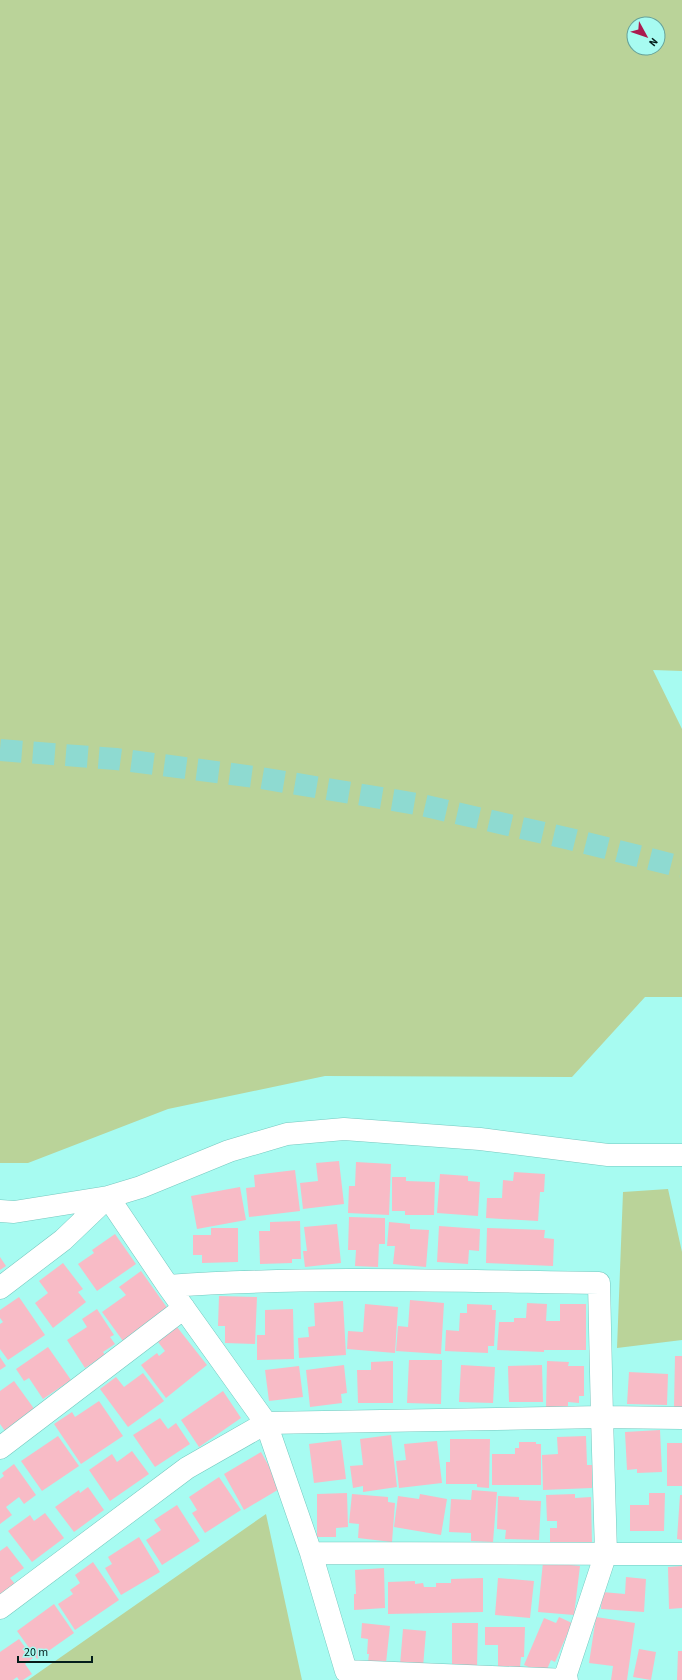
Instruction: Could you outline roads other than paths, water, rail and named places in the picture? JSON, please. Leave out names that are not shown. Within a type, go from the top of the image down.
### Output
[{"type":"street","points":[[0,1211],[14,1212],[108,1197],[141,1187],[229,1151],[287,1134],[344,1129],[480,1139],[608,1155],[682,1155]]},
{"type":"street","points":[[108,1197],[168,1286],[266,1423],[311,1553],[347,1676],[565,1680],[606,1553],[599,1282],[323,1280],[209,1283],[168,1286]]},
{"type":"street","points":[[0,1288],[63,1240],[108,1197]]},
{"type":"street","points":[[0,1448],[184,1308]]},
{"type":"street","points":[[0,1608],[187,1468],[266,1423],[602,1417],[682,1418]]},
{"type":"street","points":[[311,1553],[682,1554]]},
{"type":"tunnel","points":[[0,750],[116,759],[255,777],[417,804],[570,839],[682,867]]}]
